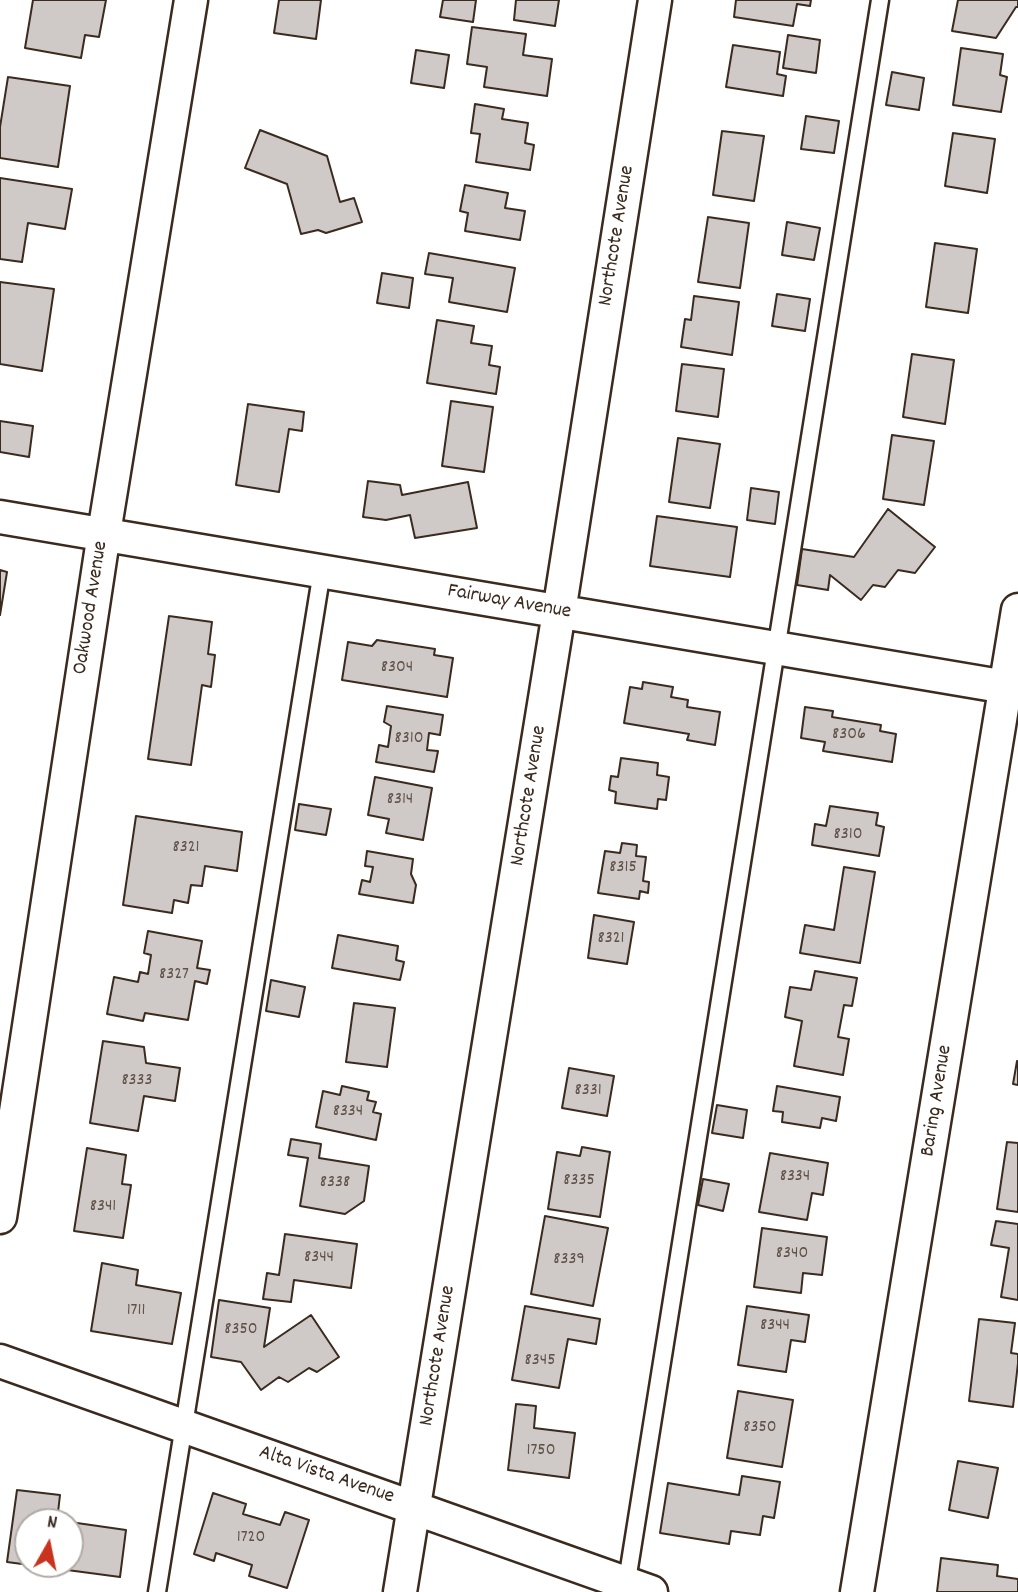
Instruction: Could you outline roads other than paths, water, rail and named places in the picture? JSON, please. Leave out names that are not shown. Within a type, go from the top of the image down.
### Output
[{"type":"street","name":"Oakwood Avenue","points":[[0,1217],[104,533],[191,0]]},
{"type":"street","name":"Northcote Avenue","points":[[400,1592],[655,0]]},
{"type":"street","name":"Fairway Avenue","points":[[0,517],[1012,687]]},
{"type":"street","name":"Baring Avenue","points":[[857,1592],[1012,687],[1018,610]]},
{"type":"street","name":"Alta Vista Avenue","points":[[0,1362],[415,1507],[634,1589]]},
{"type":"lane","points":[[634,1589],[776,648],[880,0]]},
{"type":"lane","points":[[157,1592],[321,571]]}]
